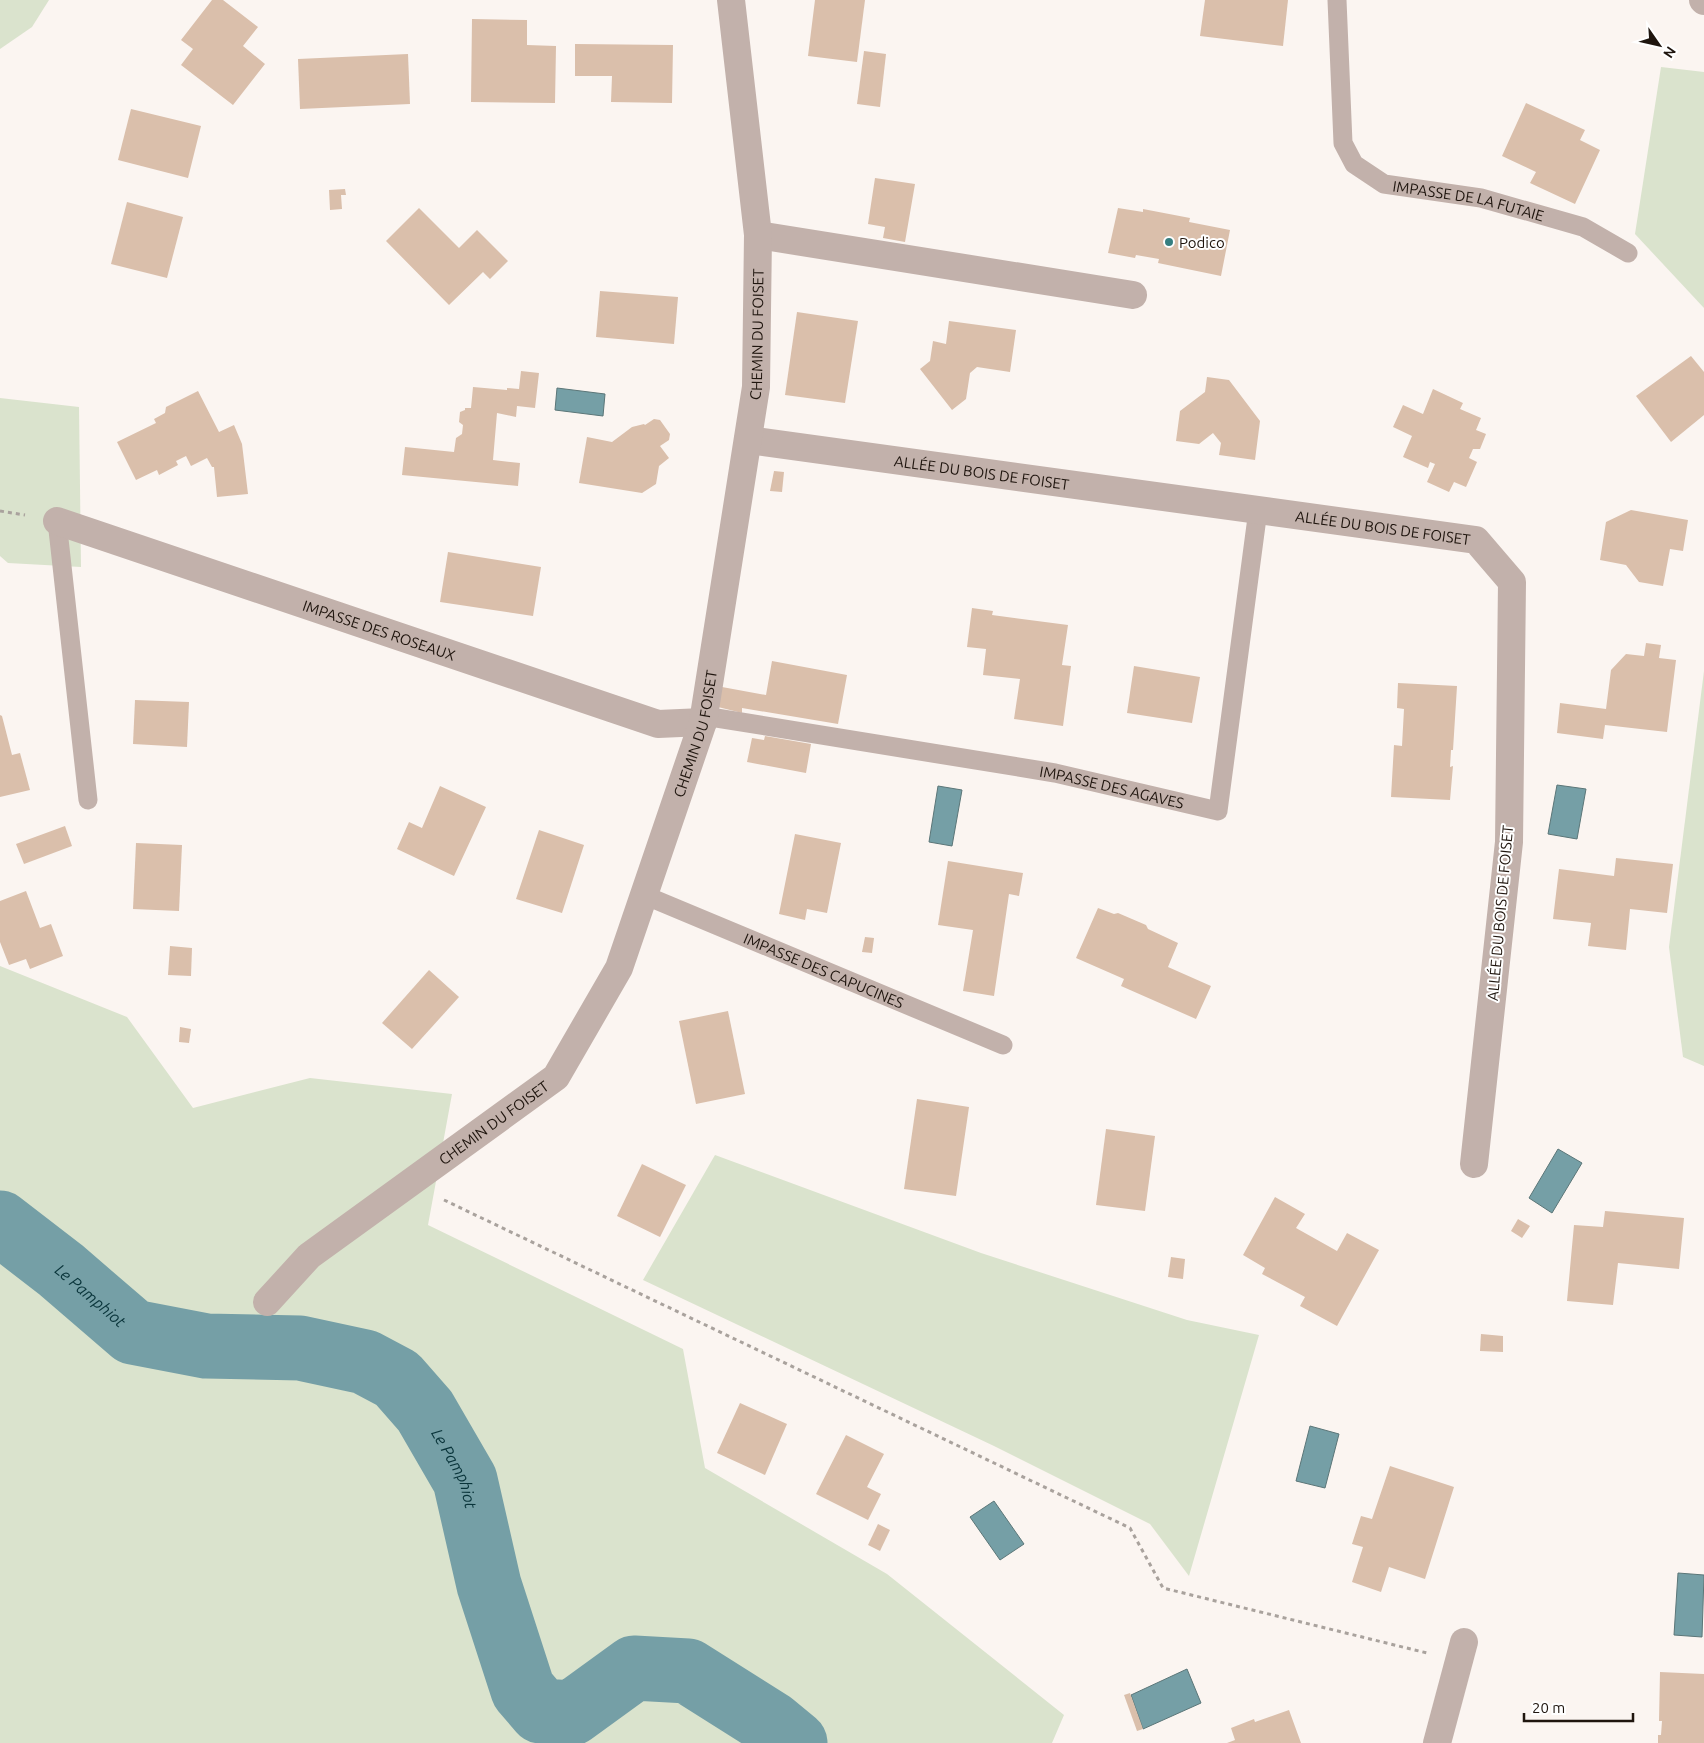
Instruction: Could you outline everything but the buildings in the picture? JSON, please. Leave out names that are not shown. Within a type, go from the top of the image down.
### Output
[{"type":"street","name":"CHEMIN DU FOISET","points":[[267,1302],[309,1256],[556,1077],[619,968],[704,719],[756,387],[758,235],[731,0]]},
{"type":"street","points":[[758,235],[1133,295]]},
{"type":"street","name":"ALLÉE DU BOIS DE FOISET","points":[[748,440],[1476,540],[1512,582],[1508,842],[1474,1164]]},
{"type":"street","name":"IMPASSE DES ROSEAUX","points":[[57,521],[658,724],[704,719]]},
{"type":"street","points":[[1437,1743],[1462,1652]]},
{"type":"lane","name":"IMPASSE DE LA FUTAIE","points":[[1337,0],[1343,143],[1354,164],[1384,184],[1481,198],[1583,227],[1628,253]]},
{"type":"lane","name":"IMPASSE DES AGAVES","points":[[704,719],[1055,773],[1218,811],[1258,510]]},
{"type":"lane","points":[[57,521],[88,800]]},
{"type":"lane","name":"IMPASSE DES CAPUCINES","points":[[644,895],[1003,1045]]},
{"type":"path","points":[[409,1183],[1130,1528],[1163,1588],[1462,1652]]},
{"type":"green space","points":[[0,0],[49,0],[32,27],[0,49]]},
{"type":"green space","points":[[1661,67],[1704,72],[1704,308],[1635,234]]},
{"type":"green space","points":[[0,398],[79,407],[81,567],[8,563],[0,556]]},
{"type":"green space","points":[[1704,671],[1704,1066],[1683,1057],[1669,947]]},
{"type":"green space","points":[[0,966],[127,1017],[193,1108],[310,1078],[452,1094],[428,1225],[683,1349],[705,1468],[887,1574],[1064,1715],[1052,1743],[0,1743]]},
{"type":"green space","points":[[715,1155],[981,1253],[1187,1320],[1259,1335],[1189,1576],[1150,1524],[994,1446],[643,1280]]},
{"type":"water","points":[[557,388],[605,394],[603,416],[555,410]]},
{"type":"water","points":[[1557,785],[1586,789],[1577,839],[1548,834]]},
{"type":"water","points":[[938,786],[962,790],[952,846],[929,842]]},
{"type":"water","points":[[1558,1149],[1582,1163],[1552,1213],[1529,1198]]},
{"type":"water","points":[[1310,1426],[1339,1434],[1325,1488],[1296,1481]]},
{"type":"water","points":[[994,1501],[1024,1544],[1000,1560],[970,1517]]},
{"type":"water","points":[[1678,1573],[1704,1575],[1702,1637],[1674,1635]]},
{"type":"water","points":[[1187,1669],[1201,1703],[1143,1729],[1131,1695]]},
{"type":"waterway","name":"Le Pamphiot","points":[[0,1223],[61,1270],[133,1332],[206,1346],[300,1348],[365,1362],[397,1379],[425,1411],[465,1480],[489,1585],[523,1690],[541,1711],[572,1713],[634,1668],[688,1671],[772,1724],[795,1743]]},
{"type":"place","name":"Podico","points":[[1169,242]]}]
